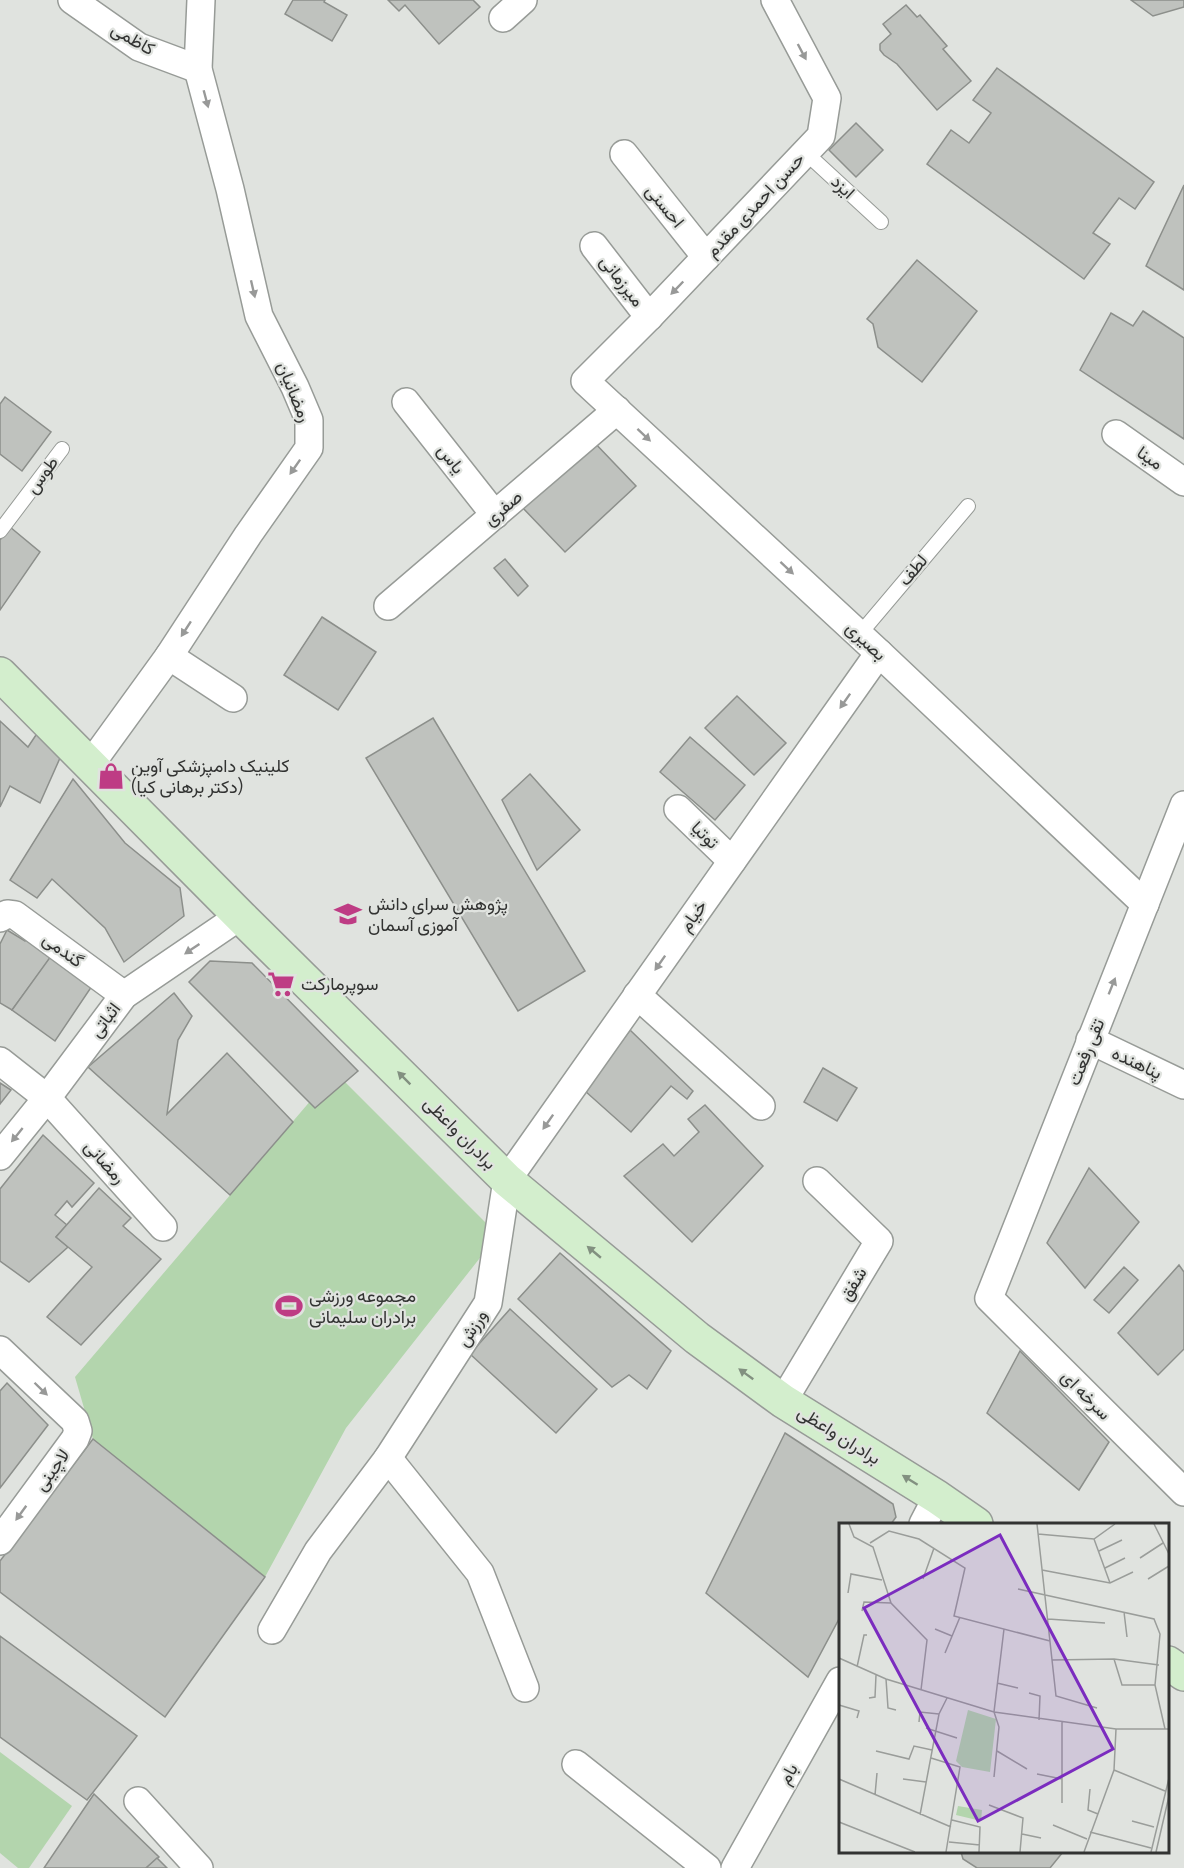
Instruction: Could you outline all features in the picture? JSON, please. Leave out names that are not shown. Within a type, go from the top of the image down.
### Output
[{"type":"main road","name":"برادران واعظی","points":[[0,674],[507,1180],[697,1338],[930,1511],[972,1523]]},
{"type":"main road","points":[[1169,1664],[1184,1674]]},
{"type":"street","name":"کاظمی","points":[[72,0],[139,46],[198,69]]},
{"type":"street","name":"رمضانیان","points":[[90,765],[169,656],[248,535],[309,448],[309,420],[259,316],[230,189],[198,69],[201,0]]},
{"type":"street","points":[[503,18],[524,0]]},
{"type":"street","name":"حسن احمدی مقدم","points":[[585,381],[821,136],[827,98],[775,0]]},
{"type":"street","name":"احسنی","points":[[624,154],[706,257]]},
{"type":"street","name":"میرزمانی","points":[[594,246],[649,317]]},
{"type":"street","name":"بصیری","points":[[585,381],[859,634],[1145,904]]},
{"type":"street","name":"یاس","points":[[406,402],[495,515]]},
{"type":"street","name":"صفری","points":[[388,606],[617,410]]},
{"type":"street","name":"مینا","points":[[1116,434],[1184,482]]},
{"type":"street","name":"خیام","points":[[507,1180],[879,653]]},
{"type":"street","points":[[169,656],[233,698]]},
{"type":"street","name":"تقی رفعت","points":[[989,1298],[1184,805]]},
{"type":"street","name":"توتیا","points":[[678,809],[732,861]]},
{"type":"street","name":"گندمی","points":[[0,918],[7,914],[15,915],[124,995]]},
{"type":"street","name":"اثباتی","points":[[0,1156],[47,1098],[124,995],[240,916]]},
{"type":"street","points":[[637,995],[761,1106]]},
{"type":"street","name":"پناهنده","points":[[1090,1040],[1184,1085]]},
{"type":"street","name":"رمضانی","points":[[0,1061],[47,1098],[163,1227]]},
{"type":"street","name":"ورزش","points":[[272,1630],[318,1551],[388,1458],[488,1303],[507,1180]]},
{"type":"street","name":"شفق","points":[[783,1401],[879,1241],[816,1181]]},
{"type":"street","name":"سرخه ای","points":[[989,1298],[1184,1491]]},
{"type":"street","name":"لاچینی","points":[[0,1350],[75,1421],[78,1431],[75,1439],[0,1541]]},
{"type":"street","points":[[388,1458],[480,1573],[525,1688]]},
{"type":"street","name":"بام","points":[[735,1868],[839,1683]]},
{"type":"street","points":[[576,1764],[707,1868]]},
{"type":"street","points":[[138,1801],[199,1868]]},
{"type":"lane","name":"ایزد","points":[[805,152],[881,222]]},
{"type":"lane","name":"طوس","points":[[0,531],[62,449]]},
{"type":"lane","name":"لطف","points":[[859,634],[968,506]]},
{"type":"green space","name":"مجموعه ورزشی برادران سلیمانی","points":[[335,1072],[498,1235],[346,1428],[265,1577],[93,1439],[75,1377]]},
{"type":"green space","points":[[0,1752],[72,1806],[29,1868],[18,1868],[0,1853]]},
{"type":"building","points":[[293,0],[325,0],[324,2],[347,15],[332,41],[285,14]]},
{"type":"building","points":[[388,0],[473,0],[480,7],[439,44],[405,5],[399,11]]},
{"type":"building","points":[[1131,0],[1184,0],[1184,7],[1153,16]]},
{"type":"building","points":[[906,5],[917,17],[920,15],[947,46],[943,49],[971,81],[937,110],[897,64],[880,50],[880,44],[891,34],[883,24]]},
{"type":"building","points":[[997,68],[1154,182],[1135,209],[1119,198],[1093,233],[1110,244],[1084,279],[927,164],[951,130],[969,143],[991,113],[973,100]]},
{"type":"building","points":[[856,123],[883,150],[856,177],[829,150]]},
{"type":"building","points":[[1184,185],[1184,290],[1146,266]]},
{"type":"building","points":[[917,260],[977,311],[922,382],[878,347],[873,324],[867,319]]},
{"type":"building","points":[[1143,311],[1184,338],[1184,439],[1080,370],[1111,313],[1133,326]]},
{"type":"building","points":[[5,397],[51,432],[22,471],[0,454],[0,404]]},
{"type":"building","points":[[591,439],[636,486],[565,552],[521,506]]},
{"type":"building","points":[[10,527],[40,552],[0,610],[0,540]]},
{"type":"building","points":[[505,559],[528,586],[518,596],[494,568]]},
{"type":"building","points":[[322,617],[376,652],[338,710],[284,675]]},
{"type":"building","points":[[737,696],[786,743],[754,775],[705,728]]},
{"type":"building","points":[[433,718],[585,971],[518,1011],[366,758]]},
{"type":"building","points":[[0,721],[28,747],[42,726],[64,749],[40,803],[10,786],[0,807]]},
{"type":"building","points":[[690,737],[745,785],[715,820],[660,772]]},
{"type":"building","points":[[530,774],[580,830],[537,870],[502,800]]},
{"type":"building","points":[[73,779],[125,843],[180,888],[184,916],[124,962],[105,928],[52,879],[37,898],[10,880]]},
{"type":"building","points":[[7,930],[25,941],[29,935],[55,952],[12,1010],[0,1003],[0,944]]},
{"type":"building","points":[[51,956],[94,983],[55,1041],[12,1010]]},
{"type":"building","points":[[210,961],[252,963],[358,1071],[315,1108],[189,982]]},
{"type":"building","points":[[174,993],[192,1016],[178,1040],[167,1114],[227,1053],[293,1122],[230,1195],[88,1067]]},
{"type":"building","points":[[630,1030],[693,1091],[687,1099],[671,1086],[631,1132],[585,1091]]},
{"type":"building","points":[[823,1068],[857,1088],[837,1121],[804,1102]]},
{"type":"building","points":[[0,1083],[11,1090],[0,1104]]},
{"type":"building","points":[[705,1105],[763,1166],[692,1242],[624,1176],[663,1144],[674,1156],[699,1132],[688,1119]]},
{"type":"building","points":[[43,1135],[94,1183],[72,1207],[67,1201],[55,1215],[67,1225],[56,1237],[68,1247],[29,1282],[0,1261],[0,1189]]},
{"type":"building","points":[[1089,1168],[1139,1222],[1085,1288],[1047,1243]]},
{"type":"building","points":[[99,1188],[131,1218],[123,1226],[161,1259],[81,1345],[47,1317],[92,1267],[56,1237]]},
{"type":"building","points":[[560,1253],[671,1351],[647,1389],[629,1375],[612,1387],[518,1299]]},
{"type":"building","points":[[1179,1265],[1184,1272],[1184,1349],[1158,1375],[1118,1333]]},
{"type":"building","points":[[1124,1267],[1138,1280],[1109,1313],[1094,1300]]},
{"type":"building","points":[[510,1309],[597,1389],[556,1433],[470,1354]]},
{"type":"building","points":[[1020,1351],[1109,1442],[1079,1490],[987,1413]]},
{"type":"building","points":[[7,1383],[48,1425],[0,1488],[0,1391]]},
{"type":"building","points":[[785,1433],[893,1504],[896,1517],[892,1523],[839,1523],[839,1619],[808,1677],[706,1593]]},
{"type":"building","points":[[93,1439],[265,1577],[165,1717],[0,1592],[0,1561]]},
{"type":"building","points":[[0,1636],[137,1736],[87,1800],[0,1737]]},
{"type":"building","points":[[94,1794],[159,1857],[146,1868],[44,1868]]},
{"type":"building","points":[[961,1853],[1062,1853],[1050,1868],[977,1868],[963,1859]]},
{"type":"building","points":[[157,1858],[167,1868],[146,1868]]},
{"type":"place","name":"کلینیک دامپزشکی آوین (دکتر برهانی کیا)","points":[[111,776]]},
{"type":"place","name":"پژوهش سرای دانش آموزی آسمان","points":[[348,914]]},
{"type":"place","name":"سوپرمارکت","points":[[281,984]]},
{"type":"place","name":"مجموعه ورزشی برادران سلیمانی","points":[[289,1306]]}]
